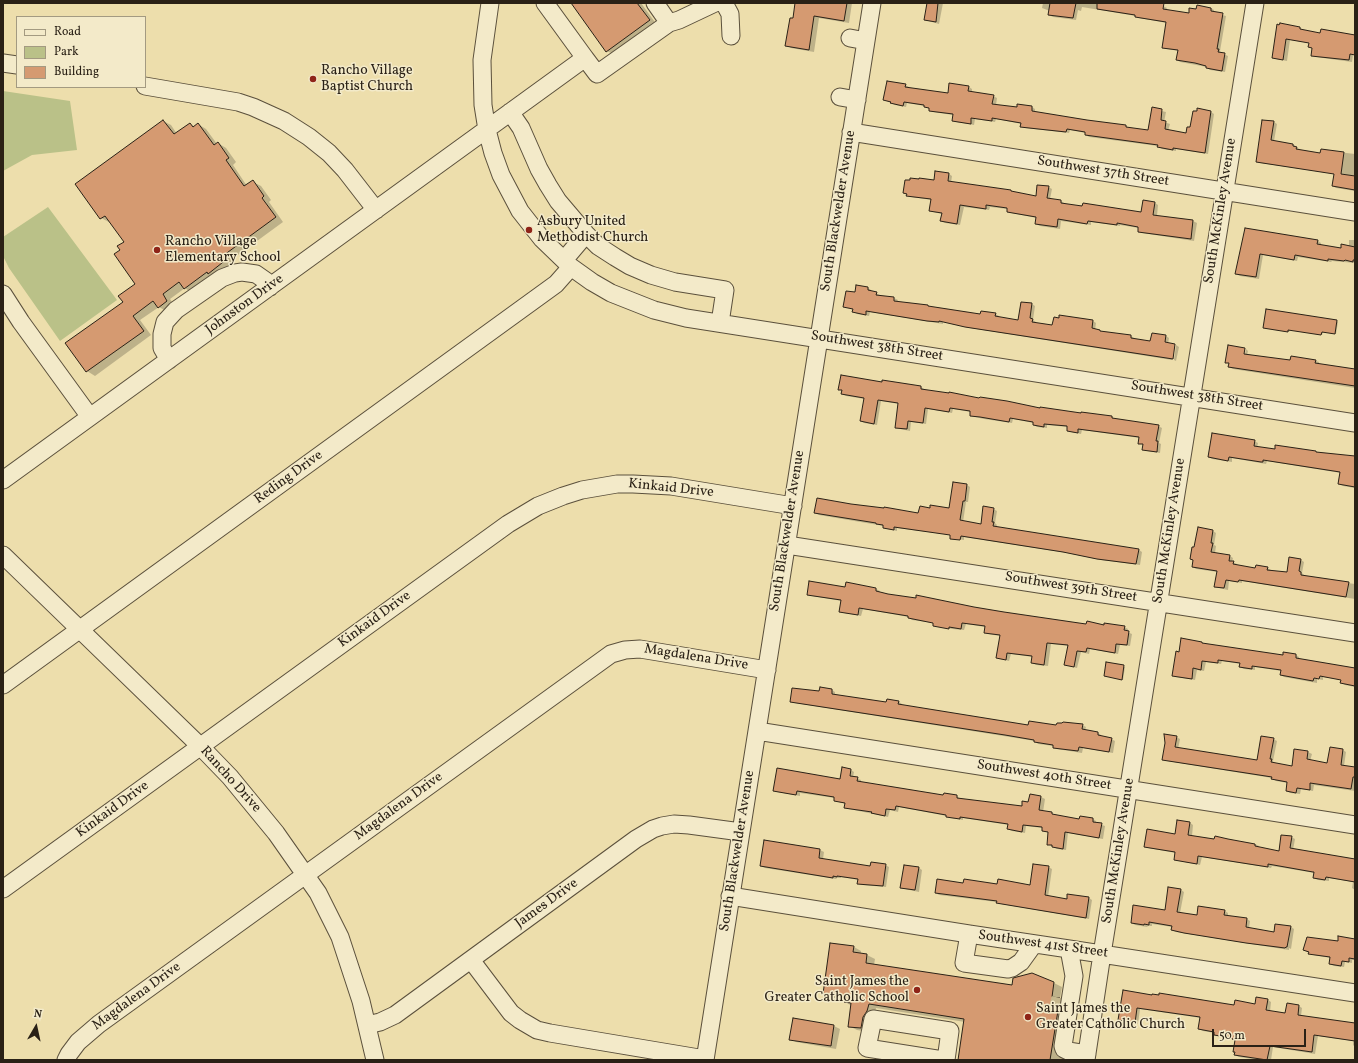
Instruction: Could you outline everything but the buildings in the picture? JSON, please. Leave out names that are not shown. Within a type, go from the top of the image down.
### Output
[{"type":"street","name":"Southwest 38th Street","points":[[490,3],[484,45],[482,74],[483,105],[487,130],[501,175],[516,204],[542,239],[568,263],[592,282],[611,293],[639,305],[667,314],[720,324],[1355,422]]},
{"type":"street","points":[[545,3],[597,74],[669,23],[679,20],[715,3]]},
{"type":"street","points":[[655,3],[669,23]]},
{"type":"street","points":[[724,3],[730,14],[731,36]]},
{"type":"street","name":"South Blackwelder Avenue","points":[[705,1059],[851,132],[848,98],[858,40],[872,3]]},
{"type":"street","name":"South McKinley Avenue","points":[[1087,1057],[1102,954],[1130,790],[1255,3]]},
{"type":"street","name":"Johnston Drive","points":[[3,480],[585,58]]},
{"type":"street","points":[[3,63],[16,65]]},
{"type":"street","points":[[146,86],[238,102],[284,121],[309,137],[329,153],[345,170],[376,210]]},
{"type":"street","points":[[510,112],[521,128],[539,169],[548,185],[558,201],[586,234],[598,246],[615,257],[630,266],[651,275],[675,282],[725,290],[720,324]]},
{"type":"street","name":"Southwest 37th Street","points":[[851,132],[1355,212]]},
{"type":"street","name":"Reding Drive","points":[[3,685],[556,284],[586,234]]},
{"type":"street","points":[[169,360],[162,348],[162,334],[165,322],[176,310],[222,278],[235,273],[242,272],[256,274],[261,277],[270,287]]},
{"type":"street","points":[[3,294],[21,322],[90,417]]},
{"type":"street","name":"Kinkaid Drive","points":[[3,889],[508,524],[548,502],[582,490],[617,484],[633,484],[671,486],[793,506]]},
{"type":"street","name":"Southwest 39th Street","points":[[787,545],[1355,632]]},
{"type":"street","name":"Rancho Drive","points":[[3,555],[201,747],[230,777],[276,833],[306,875],[329,913],[340,937],[367,1025],[375,1060]]},
{"type":"street","name":"Magdalena Drive","points":[[66,1060],[78,1042],[99,1024],[611,654],[624,650],[640,649],[767,670]]},
{"type":"street","name":"Southwest 40th Street","points":[[757,731],[1355,825]]},
{"type":"street","name":"James Drive","points":[[367,1025],[380,1022],[395,1015],[636,839],[653,829],[674,824],[740,832]]},
{"type":"street","name":"Southwest 41st Street","points":[[730,896],[1034,944],[1070,956],[1102,954],[1355,993]]},
{"type":"street","points":[[969,934],[964,963],[1008,969],[1012,968],[1021,962],[1034,944]]},
{"type":"street","points":[[1065,1031],[1058,1018],[1058,1004],[1063,976],[1070,956]]},
{"type":"street","points":[[1070,956],[1074,976],[1063,1046],[1064,1049],[1068,1051],[1087,1057]]},
{"type":"street","points":[[471,960],[511,1013],[537,1030],[705,1059]]},
{"type":"street","points":[[873,1019],[950,1031],[944,1060],[867,1048],[873,1019]]},
{"type":"green space","points":[[3,91],[70,101],[77,150],[32,155],[3,171]]},
{"type":"green space","points":[[48,207],[117,300],[60,341],[9,268],[3,256],[3,237]]},
{"type":"tunnel","points":[[1057,1011],[1060,998]]},
{"type":"place","name":"Rancho Village Baptist Church","points":[[313,79]]},
{"type":"place","name":"Asbury United Methodist Church","points":[[529,230]]},
{"type":"place","name":"Rancho Village Elementary School","points":[[157,250]]},
{"type":"place","name":"Saint James the Greater Catholic School","points":[[917,990]]},
{"type":"place","name":"Saint James the Greater Catholic Church","points":[[1028,1017]]}]
